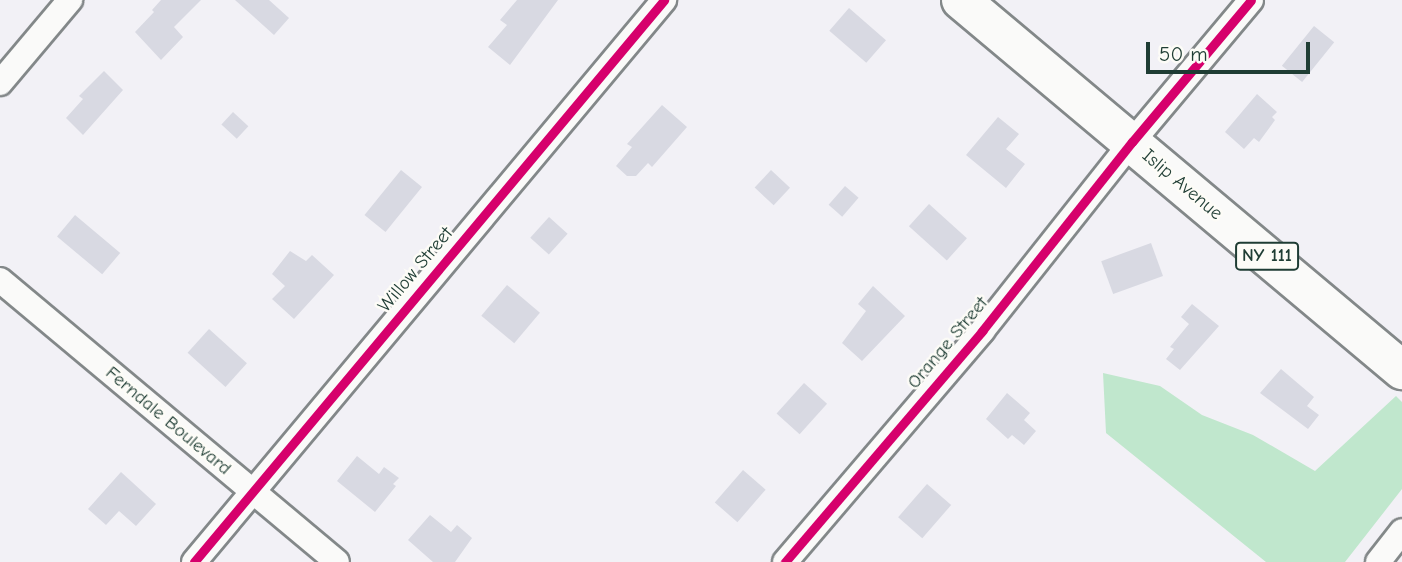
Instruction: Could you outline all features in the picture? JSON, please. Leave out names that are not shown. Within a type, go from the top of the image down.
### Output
[{"type":"main road","name":"Islip Avenue","points":[[961,0],[1402,370]]},
{"type":"street","points":[[0,83],[70,0]]},
{"type":"street","name":"Willow Street","points":[[194,562],[664,0]]},
{"type":"street","name":"Orange Street","points":[[785,562],[982,331],[1132,142],[1251,0]]},
{"type":"street","name":"Ferndale Boulevard","points":[[0,280],[337,562]]},
{"type":"street","points":[[1378,562],[1402,531]]},
{"type":"green space","points":[[1103,373],[1160,386],[1202,415],[1253,435],[1315,471],[1396,396],[1402,402],[1402,489],[1345,562],[1266,562],[1106,433]]},
{"type":"building","points":[[161,0],[201,0],[174,27],[183,37],[161,60],[135,32],[154,12],[152,10]]},
{"type":"building","points":[[235,0],[269,0],[289,18],[274,35]]},
{"type":"building","points":[[517,0],[558,0],[510,65],[488,47],[507,25],[500,20]]},
{"type":"building","points":[[849,8],[886,40],[866,63],[829,31]]},
{"type":"building","points":[[1314,26],[1334,42],[1302,82],[1282,66]]},
{"type":"building","points":[[104,71],[123,90],[83,135],[66,118],[83,99],[79,96]]},
{"type":"building","points":[[1257,94],[1277,112],[1272,117],[1275,120],[1259,142],[1254,138],[1244,149],[1225,132]]},
{"type":"building","points":[[662,105],[687,127],[652,167],[648,163],[636,176],[627,176],[616,166],[632,147],[627,144]]},
{"type":"building","points":[[233,112],[248,126],[237,139],[221,124]]},
{"type":"building","points":[[998,117],[1019,134],[1006,149],[1025,164],[1006,188],[966,155]]},
{"type":"building","points":[[401,170],[422,187],[385,232],[364,215]]},
{"type":"building","points":[[771,170],[790,188],[774,205],[755,188]]},
{"type":"building","points":[[845,186],[859,198],[842,217],[829,205]]},
{"type":"building","points":[[929,204],[967,238],[947,260],[909,226]]},
{"type":"building","points":[[75,215],[120,253],[102,274],[57,236]]},
{"type":"building","points":[[549,217],[568,234],[549,255],[530,238]]},
{"type":"building","points":[[1151,243],[1163,276],[1113,294],[1101,261]]},
{"type":"building","points":[[290,251],[306,261],[312,255],[334,275],[294,319],[272,299],[285,286],[272,274]]},
{"type":"building","points":[[507,285],[540,313],[514,343],[481,316]]},
{"type":"building","points":[[873,286],[905,316],[862,361],[842,343],[866,311],[858,304]]},
{"type":"building","points":[[1192,304],[1219,326],[1180,370],[1166,359],[1174,349],[1170,347],[1189,324],[1181,317]]},
{"type":"building","points":[[209,329],[247,363],[225,387],[188,353]]},
{"type":"building","points":[[1281,369],[1314,397],[1307,406],[1319,415],[1308,429],[1260,393]]},
{"type":"building","points":[[804,383],[827,404],[800,434],[777,413]]},
{"type":"building","points":[[1007,393],[1030,413],[1024,420],[1036,431],[1024,445],[1012,435],[1008,439],[986,419]]},
{"type":"building","points":[[357,456],[379,474],[384,467],[399,478],[393,484],[396,486],[375,512],[337,481]]},
{"type":"building","points":[[743,470],[766,490],[737,522],[715,502]]},
{"type":"building","points":[[121,472],[156,504],[136,526],[119,511],[106,525],[88,509]]},
{"type":"building","points":[[927,484],[951,505],[922,538],[898,517]]},
{"type":"building","points":[[430,515],[451,532],[457,525],[472,538],[455,562],[433,562],[408,540]]},
{"type":"cycle path","points":[[194,562],[664,0]]},
{"type":"cycle path","points":[[785,562],[982,331],[1132,142],[1251,0]]}]
